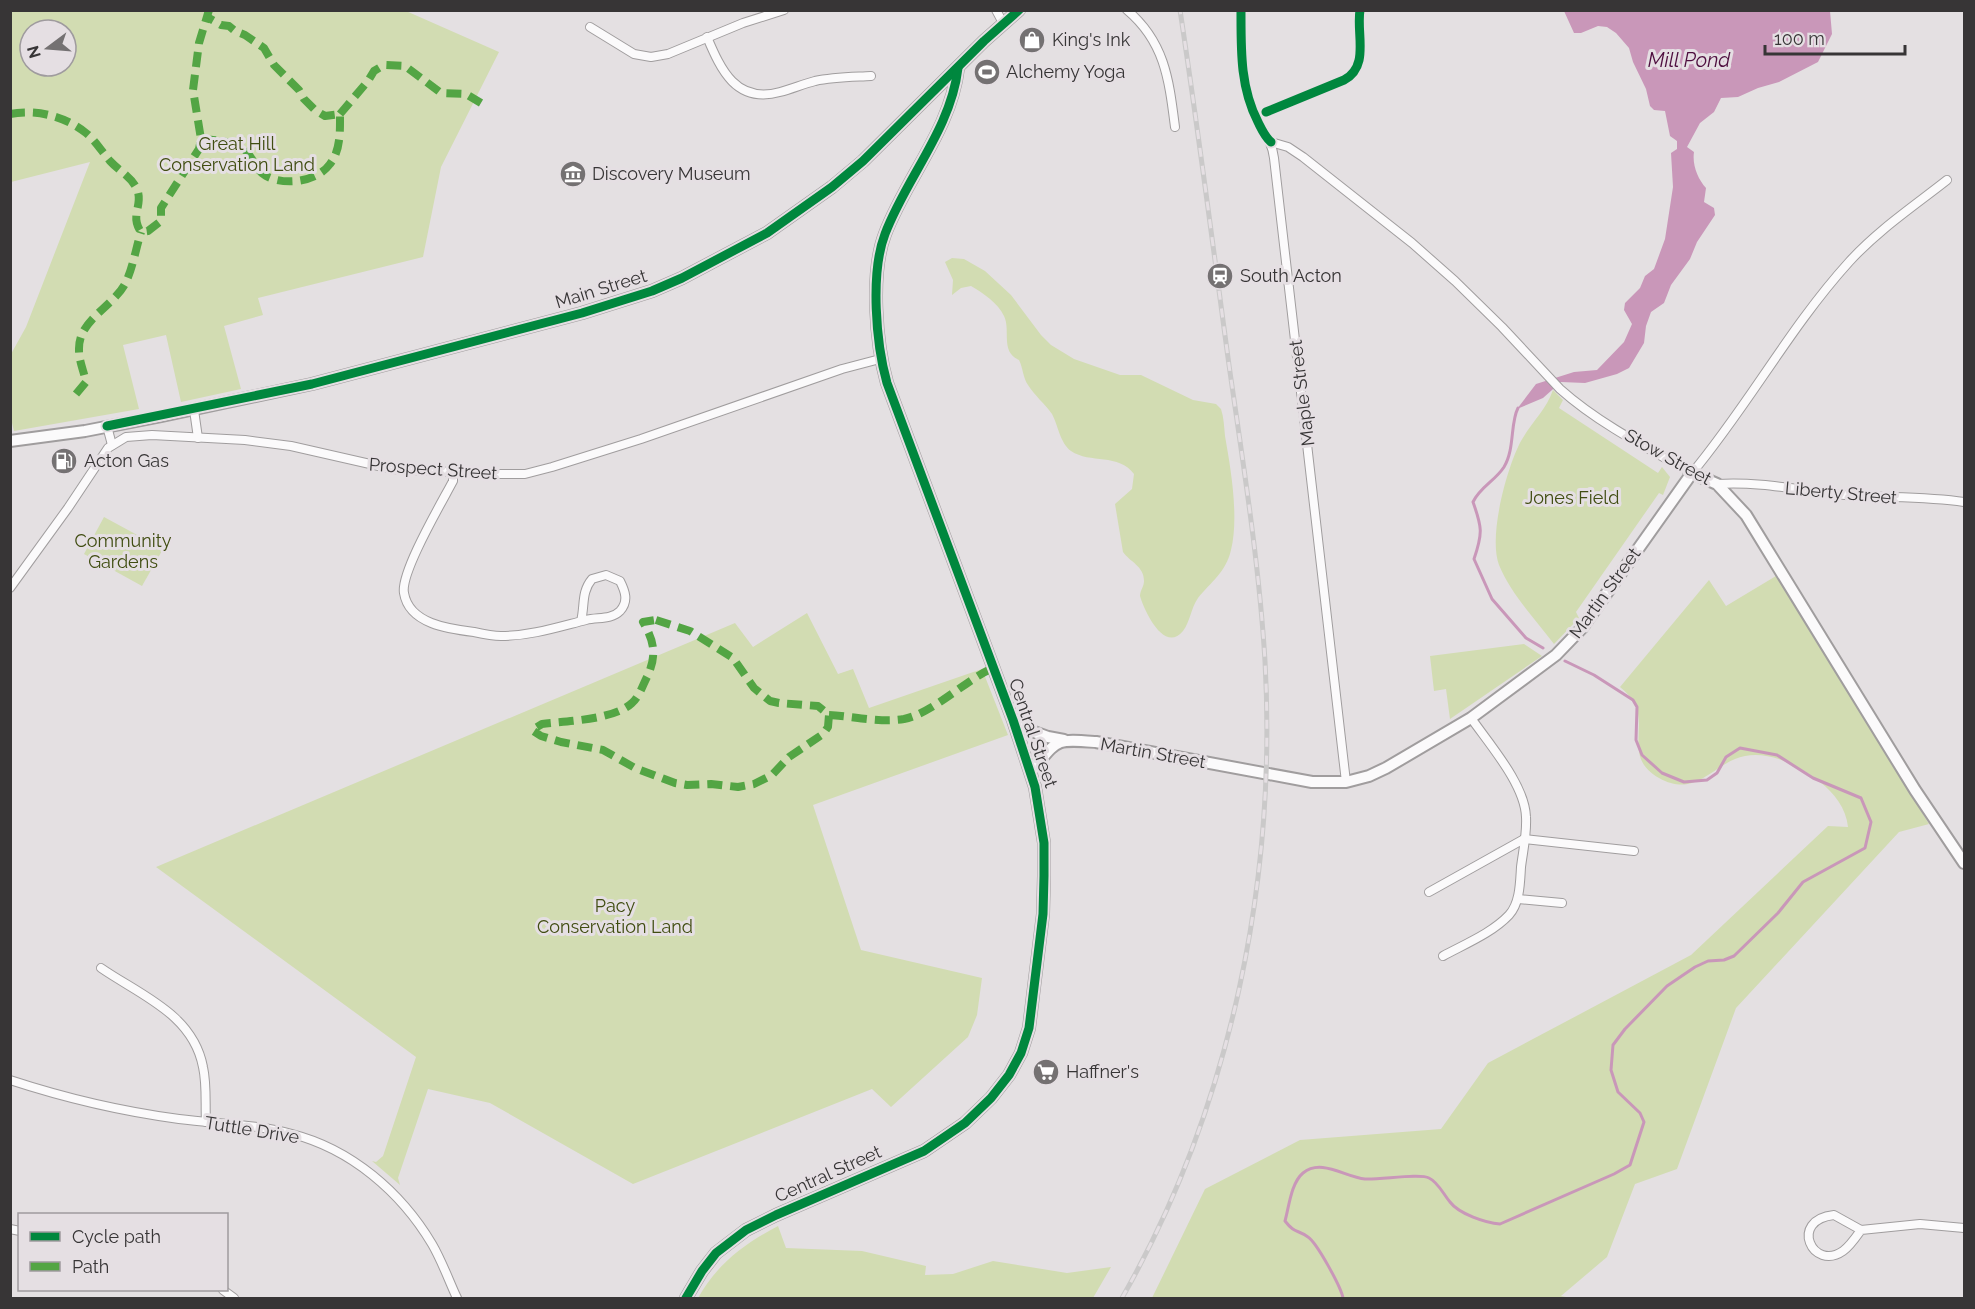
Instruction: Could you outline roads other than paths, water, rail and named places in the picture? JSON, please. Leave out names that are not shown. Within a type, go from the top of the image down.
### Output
[{"type":"street","points":[[590,27],[629,51],[645,56],[668,54],[743,23],[784,10]]},
{"type":"street","points":[[996,10],[1003,23]]},
{"type":"street","name":"Main Street","points":[[10,441],[194,410],[312,384],[582,313],[652,291],[682,278],[767,233],[832,187],[863,160],[1018,10]]},
{"type":"street","points":[[1127,10],[1145,27],[1161,56],[1166,70],[1175,127]]},
{"type":"street","name":"Maple Street","points":[[1241,10],[1241,60],[1245,84],[1254,114],[1271,142],[1346,782]]},
{"type":"street","points":[[707,37],[727,77],[736,85],[749,91],[771,94],[823,80],[871,76]]},
{"type":"street","name":"Central Street","points":[[686,1299],[702,1270],[716,1253],[734,1238],[776,1215],[924,1151],[965,1123],[991,1098],[1009,1075],[1021,1053],[1029,1028],[1043,914],[1044,843],[1041,814],[1031,771],[1015,725],[887,383],[880,360],[877,336],[878,261],[881,244],[939,127],[952,95],[958,68]]},
{"type":"street","name":"Stow Street","points":[[1271,142],[1288,147],[1303,157],[1424,253],[1476,301],[1560,389],[1598,417],[1692,473],[1717,484],[1736,503],[1750,522],[1915,790],[1965,863]]},
{"type":"street","name":"Martin Street","points":[[1015,725],[1048,737],[1065,740],[1096,742],[1307,781],[1346,782],[1369,776],[1386,768],[1472,718],[1557,654],[1582,628],[1692,473],[1711,450],[1792,333],[1842,270],[1870,241],[1947,180]]},
{"type":"street","name":"Prospect Street","points":[[112,445],[126,437],[152,435],[245,440],[291,446],[393,469],[525,474],[552,468],[842,369],[880,360]]},
{"type":"street","points":[[194,410],[198,438]]},
{"type":"street","points":[[10,588],[112,445],[107,426]]},
{"type":"street","points":[[453,473],[453,481],[406,573],[403,591],[407,605],[420,617],[438,627],[500,636],[542,632],[580,621],[610,617],[619,612],[626,597],[620,581],[606,575],[592,579],[583,594],[584,611],[580,621]]},
{"type":"street","name":"Liberty Street","points":[[1717,484],[1749,484],[1875,497],[1940,498],[1965,502]]},
{"type":"street","points":[[1443,956],[1501,922],[1511,913],[1518,899],[1526,818],[1521,795],[1472,718]]},
{"type":"street","points":[[1031,771],[1051,746],[1065,740]]},
{"type":"street","points":[[1429,892],[1524,838],[1634,851]]},
{"type":"street","points":[[1518,899],[1562,903]]},
{"type":"street","points":[[101,968],[172,1013],[182,1023],[200,1054],[204,1068],[206,1122]]},
{"type":"street","name":"Tuttle Drive","points":[[10,1080],[85,1103],[268,1129],[292,1134],[323,1145],[360,1165],[381,1182],[417,1222],[433,1245],[456,1299]]},
{"type":"street","points":[[1862,1230],[1845,1250],[1835,1256],[1826,1257],[1818,1254],[1808,1237],[1813,1223],[1828,1215],[1841,1218],[1862,1230],[1920,1224],[1965,1228]]},
{"type":"water","name":"Mill Pond","points":[[1564,11],[1830,11],[1832,34],[1818,62],[1779,82],[1738,97],[1721,98],[1714,112],[1700,123],[1687,147],[1694,152],[1696,172],[1706,188],[1704,202],[1714,208],[1715,215],[1697,242],[1690,259],[1671,285],[1664,303],[1651,312],[1644,343],[1629,368],[1617,374],[1585,383],[1561,382],[1543,398],[1517,409],[1536,384],[1574,372],[1597,370],[1624,342],[1632,324],[1624,310],[1625,303],[1640,288],[1645,276],[1654,269],[1665,239],[1673,187],[1671,153],[1677,149],[1677,141],[1670,136],[1665,111],[1654,110],[1650,106],[1646,89],[1629,48],[1616,33],[1607,27],[1598,26],[1581,33],[1574,33]]},
{"type":"waterway","points":[[1518,408],[1504,467],[1473,502],[1480,530],[1474,559],[1492,599],[1526,638],[1543,648]]},
{"type":"waterway","points":[[1343,1298],[1328,1266],[1312,1241],[1291,1228],[1285,1221],[1293,1189],[1303,1173],[1317,1167],[1365,1179],[1409,1176],[1429,1178],[1435,1182],[1454,1206],[1466,1214],[1480,1220],[1500,1224],[1630,1165],[1644,1122],[1640,1113],[1618,1092],[1611,1070],[1613,1045],[1625,1029],[1667,986],[1708,961],[1724,960],[1734,956],[1778,913],[1803,882],[1865,848],[1871,822],[1861,798],[1813,778],[1777,755],[1740,748],[1726,757],[1717,773],[1707,780],[1684,782],[1662,773],[1642,755],[1636,740],[1637,707],[1633,700],[1594,675],[1565,661]]},
{"type":"railway","points":[[1122,1298],[1160,1225],[1192,1149],[1218,1070],[1239,990],[1254,908],[1263,826],[1267,743],[1265,661],[1255,550],[1180,10]]},
{"type":"place","name":"King's Ink","points":[[1032,40]]},
{"type":"place","name":"Alchemy Yoga","points":[[987,72]]},
{"type":"place","name":"Discovery Museum","points":[[573,174]]},
{"type":"place","name":"South Acton","points":[[1220,276]]},
{"type":"place","name":"Acton Gas","points":[[64,461]]},
{"type":"place","name":"Haffner's","points":[[1046,1072]]},
{"type":"park label","name":"Great Hill Conservation Land","points":[[237,154]]},
{"type":"park label","name":"Jones Field","points":[[1572,498]]},
{"type":"park label","name":"Community Gardens","points":[[123,551]]},
{"type":"park label","name":"Pacy Conservation Land","points":[[615,916]]}]
